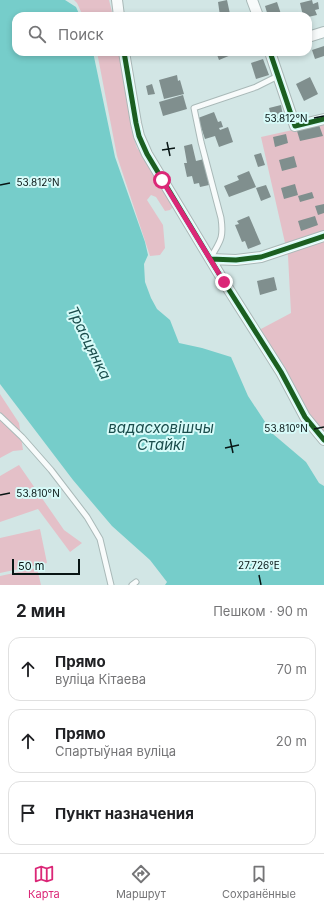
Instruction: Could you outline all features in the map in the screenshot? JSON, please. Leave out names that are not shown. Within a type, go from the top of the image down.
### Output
[{"type":"street","points":[[117,0],[118,12]]},
{"type":"street","points":[[252,0],[256,12]]},
{"type":"street","points":[[312,36],[324,32]]},
{"type":"street","points":[[125,56],[136,123],[142,145],[280,372],[305,417],[324,440]]},
{"type":"street","points":[[271,56],[295,126],[324,119]]},
{"type":"street","points":[[210,259],[236,260],[261,257],[324,236]]},
{"type":"lane","points":[[210,259],[221,239],[223,230],[194,108],[256,87],[278,76]]},
{"type":"lane","points":[[0,416],[22,437],[51,470],[87,517],[100,539],[111,585]]},
{"type":"shaded area","points":[[74,0],[109,0],[112,12],[81,12]]},
{"type":"shaded area","points":[[98,56],[120,56],[132,132],[137,148],[147,161],[174,206],[170,210],[165,211],[156,197],[151,195],[147,200],[163,225],[165,248],[160,255],[150,256],[117,156]]},
{"type":"shaded area","points":[[324,123],[324,433],[301,407],[259,330],[291,313],[288,256],[261,137]]},
{"type":"shaded area","points":[[0,394],[19,423],[23,450],[13,451],[0,458]]},
{"type":"shaded area","points":[[19,465],[64,530],[82,543],[70,552],[38,509],[0,522],[0,476]]},
{"type":"shaded area","points":[[40,529],[47,563],[0,573],[0,538]]},
{"type":"shaded area","points":[[37,568],[41,585],[0,585],[0,576]]},
{"type":"water","name":"вадасховішчы Стайкі","points":[[0,0],[65,0],[76,7],[78,12],[12,12],[12,56],[94,56],[115,157],[145,242],[148,255],[144,264],[145,282],[151,298],[157,309],[170,320],[179,343],[231,357],[248,396],[273,434],[306,462],[319,483],[324,486],[324,585],[165,585],[167,582],[150,560],[112,526],[73,480],[0,384]]},
{"type":"building","points":[[227,0],[230,12],[219,12],[218,2]]},
{"type":"building","points":[[312,0],[313,4],[318,2],[319,9],[315,10],[317,15],[312,16],[312,12],[302,12],[300,3]]},
{"type":"building","points":[[277,2],[280,12],[267,12],[265,6]]},
{"type":"building","points":[[324,46],[324,56],[315,59],[312,50]]},
{"type":"building","points":[[218,56],[229,56],[219,60]]},
{"type":"building","points":[[263,59],[269,75],[256,79],[251,63]]},
{"type":"building","points":[[177,75],[184,94],[164,99],[159,80]]},
{"type":"building","points":[[310,77],[318,94],[304,101],[296,84]]},
{"type":"building","points":[[152,84],[155,94],[148,95],[146,86]]},
{"type":"building","points":[[183,95],[187,109],[163,116],[159,102]]},
{"type":"building","points":[[281,105],[284,121],[273,124],[269,108]]},
{"type":"building","points":[[214,112],[218,122],[221,121],[223,127],[219,128],[220,130],[228,127],[233,142],[219,147],[215,136],[205,139],[198,118]]},
{"type":"building","points":[[319,125],[323,136],[300,141],[297,131]]},
{"type":"building","points":[[286,134],[288,143],[275,147],[273,137]]},
{"type":"building","points":[[192,144],[196,161],[204,159],[209,185],[200,187],[199,183],[194,184],[192,176],[187,177],[184,163],[187,163],[184,146]]},
{"type":"building","points":[[261,153],[265,165],[258,167],[254,155]]},
{"type":"building","points":[[294,156],[297,167],[282,171],[279,160]]},
{"type":"building","points":[[249,171],[256,187],[229,197],[224,186],[239,180],[237,176]]},
{"type":"building","points":[[295,184],[298,195],[284,199],[281,188]]},
{"type":"building","points":[[266,185],[271,197],[261,201],[256,188]]},
{"type":"building","points":[[312,192],[314,198],[300,202],[298,196]]},
{"type":"building","points":[[324,204],[324,213],[318,215],[315,206]]},
{"type":"building","points":[[249,216],[261,244],[248,249],[245,241],[242,242],[235,225],[239,224],[237,221]]},
{"type":"building","points":[[315,216],[318,225],[301,231],[298,221]]},
{"type":"building","points":[[274,277],[277,290],[260,295],[257,281]]},
{"type":"cycle path","points":[[125,56],[136,123],[139,136],[147,154],[224,282],[281,372],[305,417],[324,440]]},
{"type":"cycle path","points":[[271,56],[295,126],[324,119]]},
{"type":"cycle path","points":[[210,259],[236,260],[261,257],[324,236]]},
{"type":"route","points":[[162,180],[224,282]]},
{"type":"water label","name":"Трасцянка","points":[[89,343]]}]
